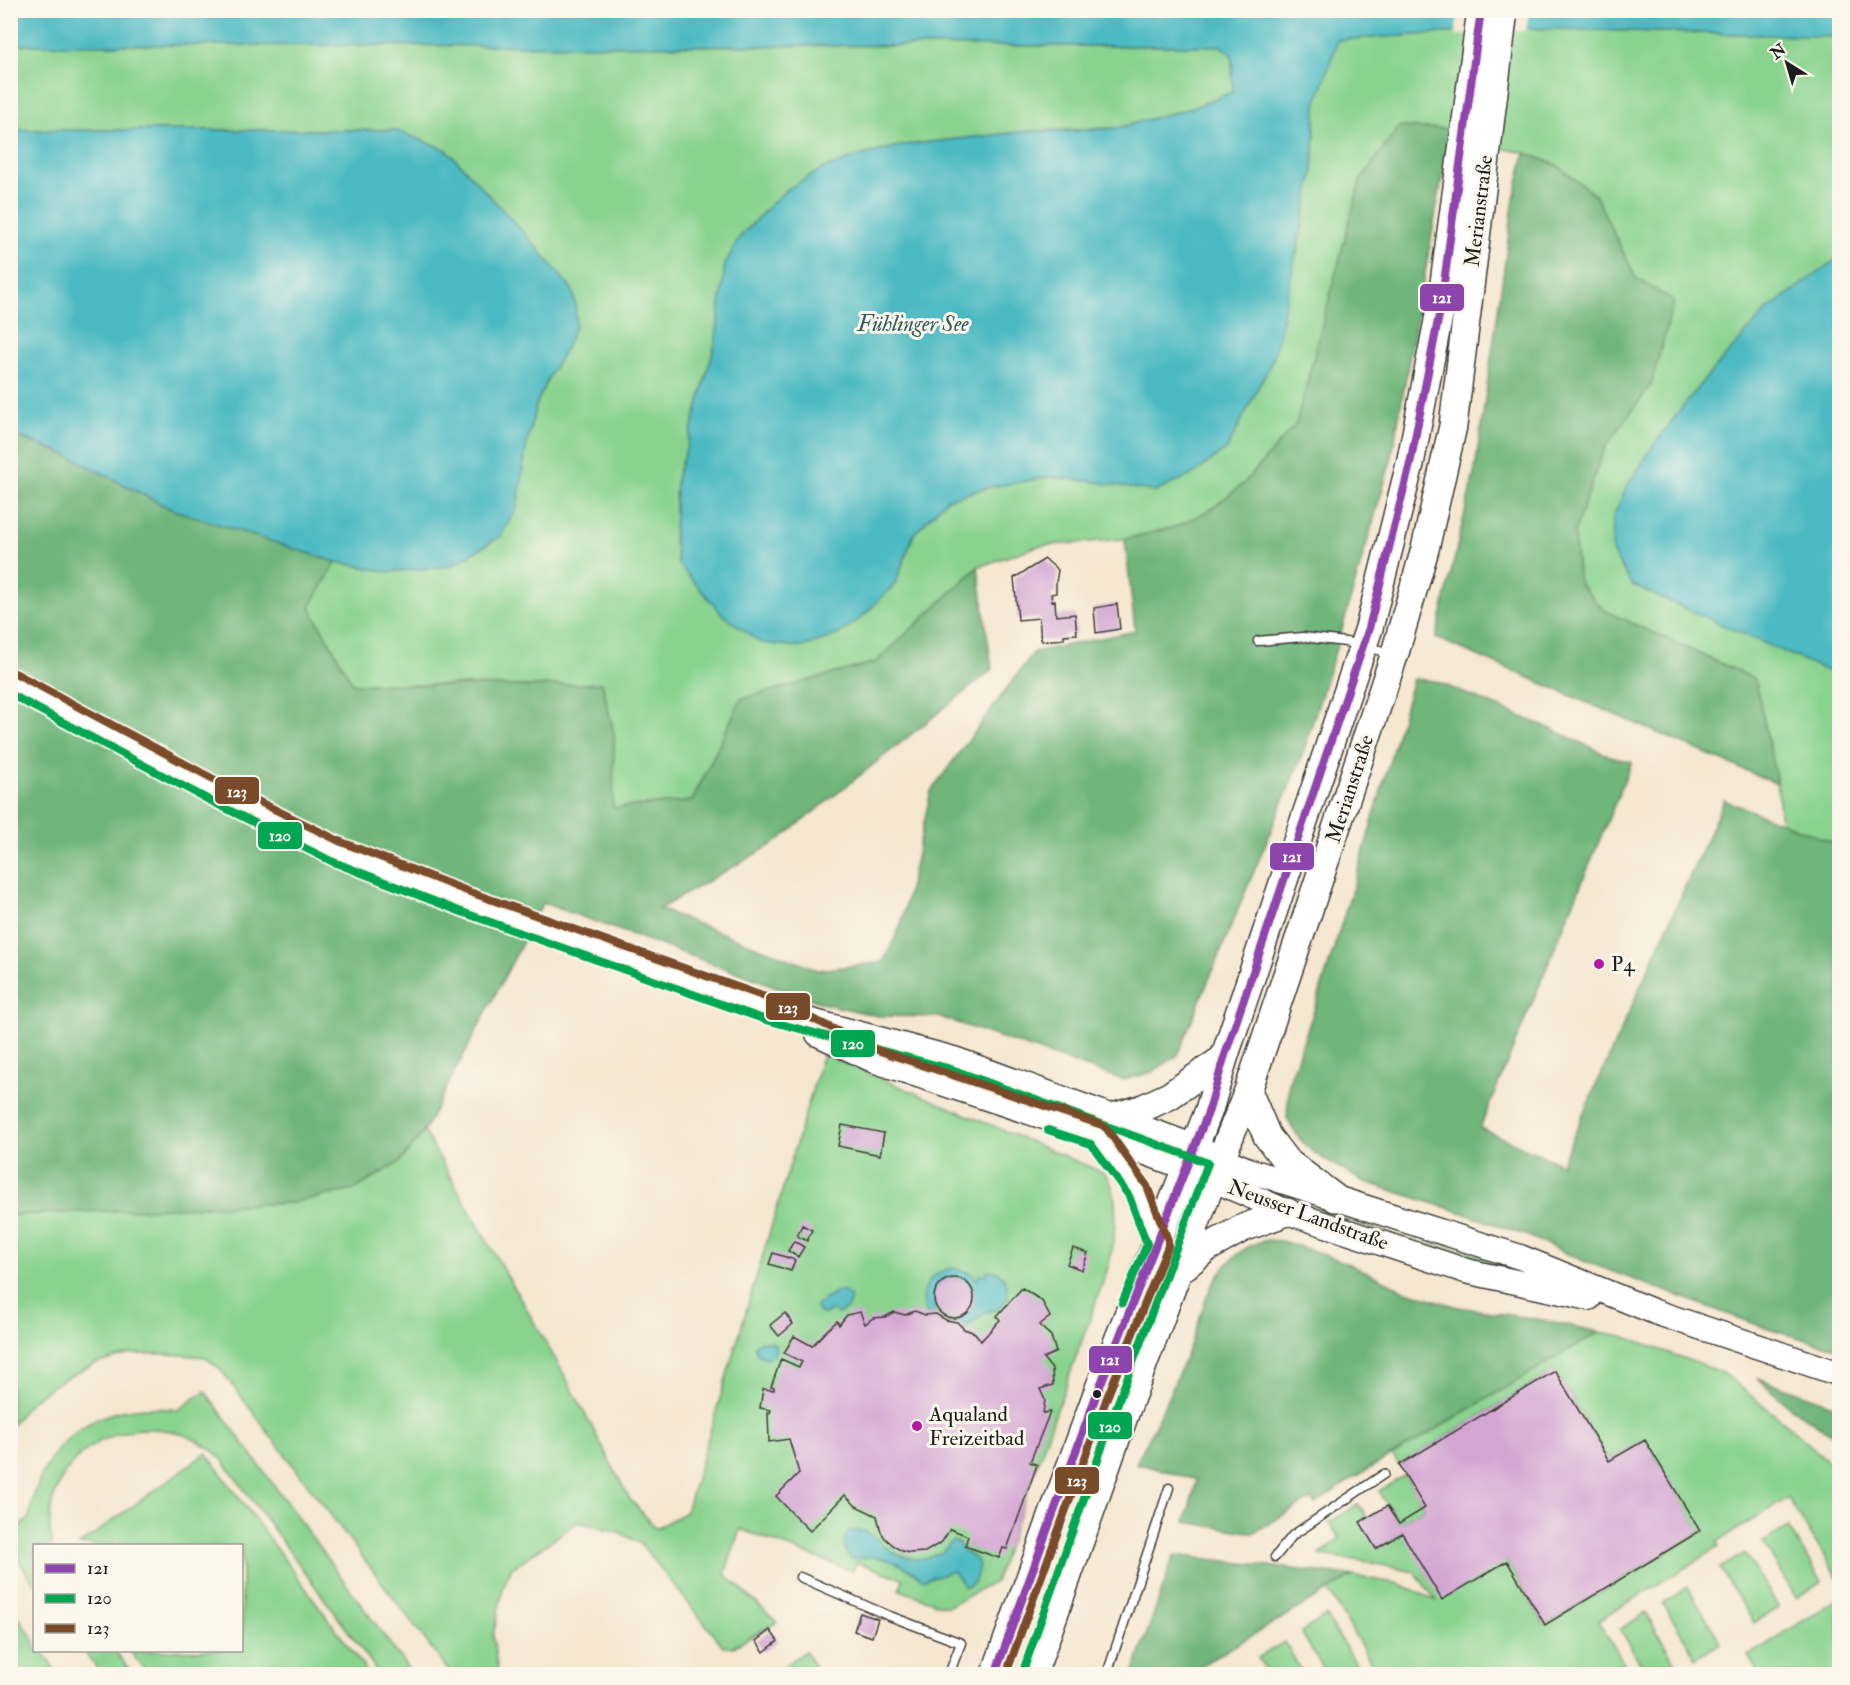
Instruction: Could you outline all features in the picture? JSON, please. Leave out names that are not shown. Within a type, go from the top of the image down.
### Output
[{"type":"main road","name":"Merianstraße","points":[[1033,1674],[1123,1419],[1248,1091],[1395,653],[1425,549],[1453,426],[1481,10]]},
{"type":"main road","name":"Merianstraße","points":[[995,1674],[1096,1396],[1158,1244],[1209,1110],[1224,1058],[1369,627],[1410,464],[1442,305],[1469,189],[1504,10]]},
{"type":"main road","name":"Neusser Landstraße","points":[[10,682],[214,791],[335,851],[463,901],[770,1010],[954,1059],[1106,1126],[1217,1168],[1287,1212],[1466,1271],[1655,1312]]},
{"type":"main road","points":[[1158,1244],[1138,1191],[1106,1126],[1168,1096],[1224,1058]]},
{"type":"main road","points":[[1248,1091],[1267,1136],[1286,1161],[1335,1198]]},
{"type":"main road","name":"Neusser Landstraße","points":[[1217,1168],[1248,1170],[1520,1257],[1655,1312],[1839,1374]]},
{"type":"main road","points":[[1180,1270],[1207,1248],[1243,1228],[1287,1212]]},
{"type":"lane","points":[[1258,640],[1303,637],[1346,642],[1395,653]]},
{"type":"lane","points":[[1275,1557],[1293,1535],[1384,1474]]},
{"type":"lane","points":[[1107,1674],[1169,1488]]},
{"type":"lane","points":[[800,1577],[887,1615],[960,1643],[949,1674]]},
{"type":"green space","points":[[1521,28],[1839,37],[1839,257],[1767,310],[1698,387],[1632,585],[1839,676],[1839,845],[1781,822],[1777,784],[1755,679],[1605,611],[1579,583],[1574,533],[1604,449],[1651,385],[1636,278],[1595,195],[1555,164],[1525,153],[1399,127],[1327,422],[1178,570],[1125,539],[1038,546],[978,567],[876,662],[741,700],[692,801],[613,808],[614,734],[602,683],[533,686],[353,684],[310,607],[336,562],[390,572],[517,508],[525,453],[534,413],[547,380],[567,346],[395,130],[11,130],[11,45],[1221,46],[1232,55],[1233,92],[1191,108],[1117,128],[1029,131],[904,145],[862,155],[725,265],[716,340],[676,479],[674,540],[678,564],[723,615],[837,635],[860,619],[895,584],[914,534],[947,499],[989,487],[1050,477],[1097,482],[1297,254],[1313,173],[1316,105],[1337,40]]},
{"type":"green space","points":[[1399,127],[1451,129],[1391,460],[1302,756],[1177,1056],[1152,1072],[1124,1080],[940,1017],[878,1016],[825,1004],[543,903],[424,1131],[400,1162],[354,1190],[290,1203],[11,1215],[10,434],[67,455],[171,509],[336,562],[310,607],[353,684],[533,686],[602,683],[614,734],[613,808],[692,801],[741,699],[876,662],[978,567],[992,670],[775,843],[659,909],[818,970],[883,962],[901,925],[931,791],[1034,652],[1135,631],[1125,539],[1178,526],[1211,509],[1244,483],[1296,424],[1360,181]]},
{"type":"green space","points":[[1525,153],[1555,164],[1595,195],[1636,278],[1674,301],[1651,385],[1604,449],[1574,533],[1579,583],[1605,611],[1755,679],[1777,784],[1436,638],[1475,469],[1514,199]]},
{"type":"green space","points":[[1413,679],[1435,681],[1554,730],[1611,757],[1632,762],[1480,1128],[1561,1164],[1724,800],[1839,845],[1839,1349],[1771,1330],[1581,1260],[1528,1236],[1362,1181],[1314,1153],[1293,1129],[1287,1118],[1289,1082],[1358,871]]},
{"type":"green space","points":[[823,1054],[1104,1173],[1114,1192],[1116,1217],[1109,1265],[995,1582],[947,1607],[900,1590],[903,1579],[857,1562],[852,1571],[740,1529],[725,1574],[777,1622],[732,1648],[723,1646],[641,1544],[619,1532],[578,1522],[511,1569],[504,1585],[493,1636],[498,1674],[451,1674],[221,1370],[205,1357],[130,1354],[95,1364],[60,1381],[29,1403],[11,1426],[10,1215],[290,1203],[400,1162],[424,1131],[569,1383],[629,1498],[656,1528],[686,1512]]},
{"type":"green space","points":[[1248,1183],[1422,1244],[1463,1250],[1554,1278],[1457,1258],[1246,1188]]},
{"type":"green space","points":[[1267,1240],[1281,1241],[1314,1251],[1350,1264],[1406,1291],[1458,1307],[1549,1321],[1599,1332],[1357,1476],[1315,1504],[1311,1499],[1253,1533],[1185,1522],[1197,1480],[1136,1463],[1182,1366],[1207,1297],[1217,1277],[1238,1254],[1252,1245]]},
{"type":"green space","points":[[1599,1332],[1623,1336],[1723,1373],[1789,1426],[1839,1471],[1839,1580],[1788,1498],[1717,1542],[1719,1547],[1598,1621],[1630,1674],[1378,1674],[1328,1590],[1353,1576],[1400,1584],[1437,1601],[1414,1572],[1369,1562],[1320,1555],[1340,1538],[1329,1523],[1358,1504],[1368,1518],[1377,1548],[1402,1533],[1507,1561],[1545,1625],[1700,1532],[1645,1440],[1609,1461],[1555,1371],[1399,1465],[1392,1455]]},
{"type":"green space","points":[[1757,1378],[1839,1407],[1839,1439],[1791,1408]]},
{"type":"green space","points":[[205,1391],[412,1674],[377,1674],[373,1665],[221,1458],[193,1439],[162,1430],[131,1431],[103,1440],[78,1457],[60,1481],[51,1511],[52,1544],[33,1544],[33,1582],[11,1550],[11,1532],[29,1519],[36,1491],[46,1466],[61,1446],[78,1430],[99,1418],[123,1411],[149,1408],[178,1410]]},
{"type":"green space","points":[[206,1453],[369,1674],[148,1674],[131,1652],[243,1652],[243,1544],[80,1544]]},
{"type":"green space","points":[[1405,1475],[1425,1508],[1399,1524],[1379,1491]]},
{"type":"green space","points":[[1788,1527],[1822,1582],[1796,1598],[1763,1542]]},
{"type":"green space","points":[[1745,1553],[1779,1608],[1754,1623],[1720,1568]]},
{"type":"green space","points":[[1174,1555],[1353,1576],[1187,1674],[1133,1674]]},
{"type":"green space","points":[[1688,1587],[1721,1643],[1696,1658],[1663,1603]]},
{"type":"green space","points":[[1839,1598],[1839,1674],[1759,1674],[1748,1656]]},
{"type":"green space","points":[[10,1605],[33,1639],[33,1652],[43,1652],[58,1674],[11,1674]]},
{"type":"green space","points":[[1646,1613],[1679,1669],[1670,1674],[1647,1674],[1620,1629]]},
{"type":"green space","points":[[1326,1616],[1361,1672],[1327,1674],[1301,1632]]},
{"type":"green space","points":[[1284,1642],[1304,1674],[1268,1674],[1258,1658]]},
{"type":"green space","points":[[805,1651],[819,1674],[774,1674]]},
{"type":"green space","points":[[85,1652],[116,1652],[133,1674],[101,1674]]},
{"type":"water","name":"Fühlinger See","points":[[11,10],[1840,11],[1839,37],[1521,28],[1338,40],[1316,105],[1313,173],[1274,357],[1227,449],[1193,474],[1155,492],[1050,477],[989,487],[947,499],[914,534],[895,584],[860,619],[837,635],[802,647],[761,643],[723,615],[678,564],[674,540],[676,479],[716,340],[725,265],[738,239],[786,190],[822,169],[862,155],[904,145],[1029,131],[1117,128],[1191,108],[1233,92],[1232,55],[1221,46],[11,45]]},
{"type":"water","points":[[11,130],[395,130],[447,150],[527,236],[572,289],[576,305],[576,324],[537,402],[527,444],[517,508],[500,537],[451,566],[390,572],[336,562],[171,509],[67,455],[11,434]]},
{"type":"water","points":[[1839,257],[1839,676],[1632,585],[1612,552],[1613,517],[1627,486],[1658,439],[1698,387],[1767,310]]},
{"type":"water","points":[[955,1268],[971,1274],[978,1280],[979,1274],[987,1275],[987,1270],[995,1271],[1003,1276],[1007,1284],[1008,1298],[999,1309],[986,1312],[964,1329],[957,1322],[958,1318],[970,1311],[974,1302],[973,1293],[960,1280],[950,1278],[942,1281],[935,1291],[935,1315],[927,1315],[924,1306],[925,1290],[932,1278],[938,1273]]},
{"type":"water","points":[[842,1291],[851,1298],[848,1308],[838,1314],[832,1310],[825,1314],[819,1313],[817,1304]]},
{"type":"water","points":[[760,1341],[773,1342],[776,1349],[774,1355],[766,1358],[757,1354],[754,1346]]},
{"type":"water","points":[[848,1531],[865,1531],[898,1555],[915,1559],[942,1552],[951,1542],[959,1543],[962,1551],[978,1563],[974,1583],[965,1588],[953,1571],[923,1580],[907,1568],[888,1560],[872,1557],[851,1559],[844,1546]]},
{"type":"pier","points":[[1458,11],[1529,11],[1526,31],[1456,35]]},
{"type":"building","points":[[1045,559],[1058,570],[1056,593],[1051,594],[1052,601],[1055,600],[1056,616],[1075,614],[1077,634],[1064,635],[1064,639],[1041,641],[1039,618],[1018,620],[1014,578]]},
{"type":"building","points":[[1117,604],[1120,629],[1096,633],[1094,608]]},
{"type":"building","points":[[842,1125],[884,1133],[880,1155],[838,1146]]},
{"type":"building","points":[[802,1225],[812,1230],[807,1241],[797,1236]]},
{"type":"building","points":[[794,1241],[804,1247],[798,1257],[788,1251]]},
{"type":"building","points":[[1073,1248],[1088,1253],[1082,1270],[1067,1264]]},
{"type":"building","points":[[773,1253],[795,1260],[791,1271],[769,1264]]},
{"type":"building","points":[[954,1278],[968,1284],[974,1298],[968,1312],[954,1318],[940,1312],[934,1298],[940,1284]]},
{"type":"building","name":"Aqualand Freizeitbad","points":[[1022,1288],[1042,1301],[1050,1317],[1039,1325],[1051,1336],[1056,1352],[1043,1358],[1052,1369],[1053,1385],[1040,1389],[1045,1400],[1043,1413],[1050,1412],[1030,1462],[1037,1465],[1007,1549],[1003,1548],[999,1558],[965,1546],[968,1536],[950,1529],[942,1542],[925,1552],[902,1551],[885,1538],[877,1516],[856,1506],[845,1495],[810,1531],[776,1496],[799,1473],[789,1439],[769,1442],[768,1413],[771,1410],[760,1408],[763,1389],[774,1390],[774,1387],[771,1387],[781,1359],[799,1367],[802,1362],[784,1353],[794,1336],[812,1346],[837,1321],[839,1325],[847,1315],[860,1312],[865,1324],[873,1318],[885,1317],[894,1312],[905,1315],[915,1311],[925,1315],[936,1314],[946,1320],[957,1322],[964,1329],[975,1333],[981,1341],[1000,1320],[997,1316]]},
{"type":"building","points":[[785,1313],[793,1324],[779,1336],[770,1325]]},
{"type":"building","points":[[1555,1371],[1609,1461],[1645,1440],[1700,1531],[1545,1625],[1507,1561],[1442,1600],[1402,1533],[1376,1549],[1360,1522],[1387,1506],[1399,1524],[1425,1508],[1399,1465]]},
{"type":"building","points":[[860,1613],[878,1619],[872,1637],[854,1631]]},
{"type":"building","points":[[770,1630],[778,1641],[764,1652],[756,1641]]},
{"type":"transit line","name":"121","points":[[995,1674],[1096,1396],[1209,1110],[1224,1058],[1369,628],[1410,464],[1441,305],[1481,10]]},
{"type":"transit line","name":"123","points":[[15,673],[219,782],[339,841],[467,891],[774,1000],[877,1050],[1102,1125],[1107,1129],[1147,1186],[1168,1240],[1168,1246],[1106,1400],[1006,1674]]},
{"type":"transit line","name":"120","points":[[10,694],[209,800],[331,861],[459,911],[766,1020],[951,1069],[1208,1163],[1117,1405],[1023,1671]]},
{"type":"transit line","name":"120","points":[[1048,1130],[1091,1144],[1129,1196],[1147,1244],[1122,1303]]},
{"type":"place","name":"P4","points":[[1599,964]]},
{"type":"place","name":"Aqualand Freizeitbad","points":[[917,1426]]}]
